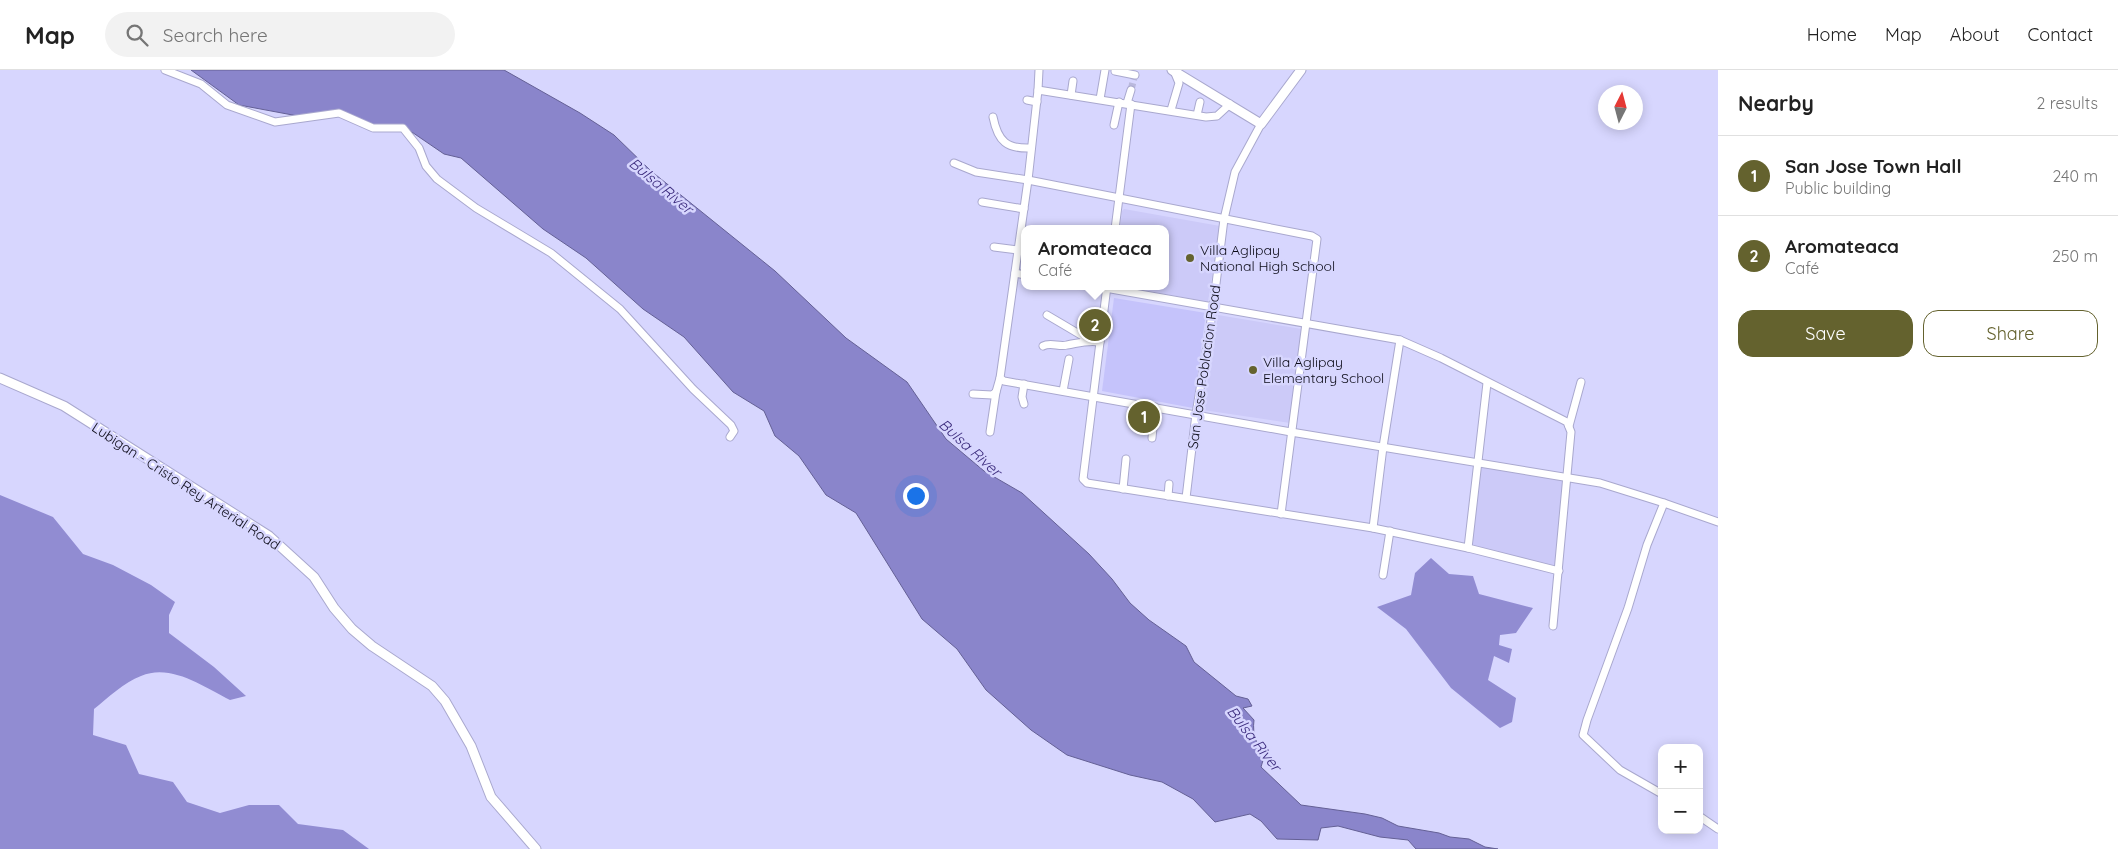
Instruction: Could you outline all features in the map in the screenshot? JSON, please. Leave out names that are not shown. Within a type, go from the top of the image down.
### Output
[{"type":"main road","points":[[1173,70],[1261,124],[1301,70]]},
{"type":"main road","name":"Lubigan - Cristo Rey Arterial Road","points":[[0,378],[64,406],[269,536],[290,554],[314,577],[334,608],[352,629],[372,646],[432,686],[445,701],[471,746],[491,797],[536,849]]},
{"type":"street","points":[[164,70],[200,84],[227,105],[275,122],[339,113],[373,128],[403,128],[419,148],[426,166],[437,179],[476,208],[551,253],[620,309],[693,389],[731,425],[734,431],[730,437]]},
{"type":"street","points":[[1022,225],[1040,70]]},
{"type":"street","points":[[1100,99],[1105,70]]},
{"type":"street","points":[[1115,70],[1136,75]]},
{"type":"street","points":[[1171,110],[1179,84],[1173,70]]},
{"type":"street","points":[[1071,95],[1072,81]]},
{"type":"street","points":[[1038,90],[1206,117],[1216,116],[1230,104]]},
{"type":"street","points":[[1114,125],[1131,90]]},
{"type":"street","points":[[1027,100],[1037,102]]},
{"type":"street","points":[[1197,115],[1200,102]]},
{"type":"street","points":[[1116,225],[1120,199],[1125,103]]},
{"type":"street","points":[[993,118],[1001,140],[1009,146],[1031,148]]},
{"type":"street","name":"San Jose Poblacion Road","points":[[1186,498],[1224,219],[1235,172],[1261,124]]},
{"type":"street","points":[[954,163],[976,172],[1028,180],[1312,236],[1317,239],[1281,514]]},
{"type":"street","points":[[982,202],[1024,209]]},
{"type":"street","points":[[990,432],[1000,378],[1021,230]]},
{"type":"street","points":[[994,247],[1018,250]]},
{"type":"street","points":[[1015,273],[1021,274]]},
{"type":"street","points":[[1107,290],[1083,480],[1123,489],[1390,531],[1468,548],[1558,571]]},
{"type":"street","points":[[1122,290],[1306,325],[1400,340],[1441,358],[1561,418],[1569,426],[1571,432],[1553,626]]},
{"type":"street","points":[[1048,315],[1092,341]]},
{"type":"street","points":[[1373,528],[1382,447],[1400,340]]},
{"type":"street","points":[[1043,346],[1047,344],[1067,345],[1082,341],[1100,342]]},
{"type":"street","points":[[1063,391],[1069,359]]},
{"type":"street","points":[[1000,378],[1024,384],[1292,432],[1608,486],[1664,502],[1718,522]]},
{"type":"street","points":[[1468,548],[1487,382]]},
{"type":"street","points":[[1569,426],[1581,382]]},
{"type":"street","points":[[1024,384],[1022,397],[1024,404]]},
{"type":"street","points":[[973,394],[988,396],[996,392]]},
{"type":"street","points":[[1152,438],[1155,407]]},
{"type":"street","points":[[1123,489],[1126,459]]},
{"type":"street","points":[[1168,496],[1169,484]]},
{"type":"street","points":[[1658,792],[1620,770],[1583,734],[1586,720],[1628,608],[1647,545],[1664,502]]},
{"type":"street","points":[[1383,575],[1390,531]]},
{"type":"street","points":[[1703,819],[1718,829]]},
{"type":"shaded area","name":"Villa Aglipay National High School","points":[[1124,209],[1220,226],[1208,302],[1144,290],[1169,290],[1169,225],[1120,225],[1122,211]]},
{"type":"shaded area","points":[[1114,298],[1206,313],[1193,408],[1102,391]]},
{"type":"shaded area","name":"Villa Aglipay Elementary School","points":[[1218,315],[1302,329],[1290,423],[1203,410]]},
{"type":"shaded area","points":[[1481,467],[1563,481],[1556,568],[1471,545]]},
{"type":"shaded area","points":[[0,495],[53,517],[83,554],[113,565],[151,585],[175,602],[169,615],[169,633],[214,667],[246,696],[230,700],[187,678],[164,672],[152,673],[128,682],[94,709],[93,735],[126,745],[139,774],[173,782],[187,802],[220,813],[249,805],[279,805],[298,824],[343,830],[369,849],[0,849]]},
{"type":"shaded area","points":[[1431,558],[1449,574],[1473,576],[1479,594],[1533,608],[1516,633],[1500,635],[1499,645],[1512,649],[1509,663],[1494,656],[1488,680],[1516,698],[1512,722],[1500,728],[1451,688],[1406,629],[1377,607],[1411,595],[1415,573]]},
{"type":"water","name":"Bulsa River","points":[[191,70],[504,70],[580,113],[614,135],[651,171],[775,271],[846,338],[907,382],[946,439],[984,471],[1022,493],[1089,554],[1112,579],[1130,603],[1149,620],[1186,646],[1194,662],[1236,696],[1248,699],[1252,706],[1243,708],[1254,720],[1254,735],[1264,757],[1261,767],[1301,805],[1365,814],[1382,818],[1398,826],[1469,839],[1485,847],[1498,849],[1416,849],[1408,840],[1380,837],[1338,826],[1321,828],[1318,840],[1277,839],[1261,821],[1250,814],[1215,822],[1193,799],[1162,782],[1130,775],[1067,755],[1031,730],[986,690],[957,649],[922,619],[856,513],[826,495],[799,456],[775,436],[764,411],[733,392],[684,337],[643,309],[586,258],[543,229],[461,158],[444,154],[403,126],[375,126],[339,110],[298,116],[239,105]]},
{"type":"tunnel","points":[[1131,90],[1134,78]]},
{"type":"place","name":"Villa Aglipay National High School","points":[[1190,258]]},
{"type":"place","name":"Aromateaca","points":[[1095,325]]},
{"type":"place","name":"Villa Aglipay Elementary School","points":[[1253,370]]},
{"type":"place","name":"San Jose Town Hall","points":[[1144,417]]}]
